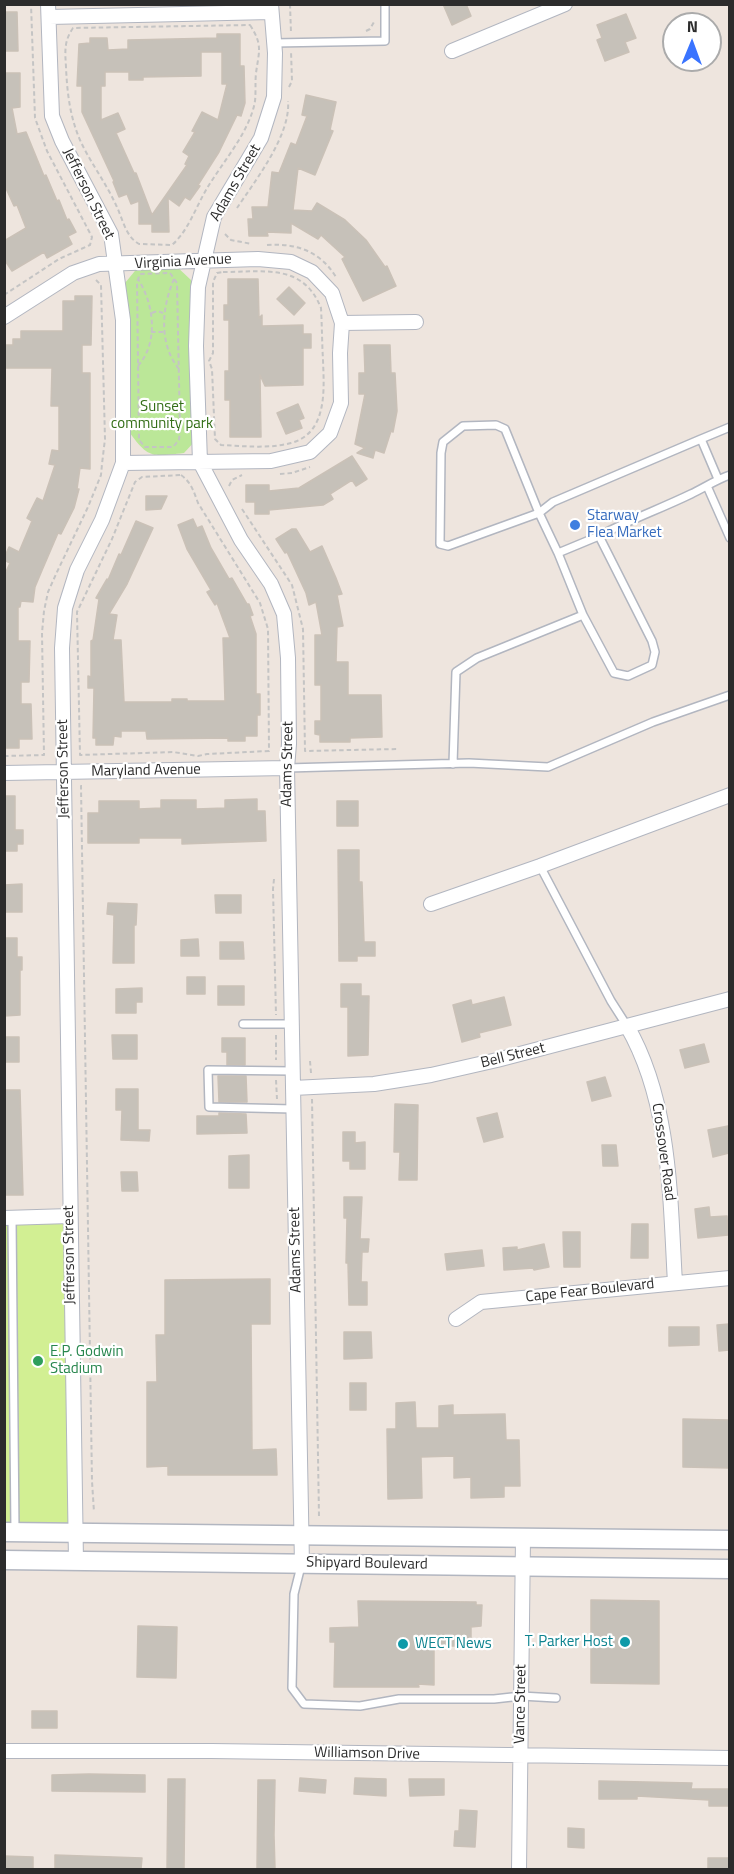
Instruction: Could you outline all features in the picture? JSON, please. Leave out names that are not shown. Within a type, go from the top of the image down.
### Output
[{"type":"main road","name":"Shipyard Boulevard","points":[[10,1532],[729,1540]]},
{"type":"main road","name":"Shipyard Boulevard","points":[[4,1560],[729,1569]]},
{"type":"street","points":[[452,51],[565,4]]},
{"type":"street","points":[[49,11],[271,8]]},
{"type":"street","name":"Adams Street","points":[[271,8],[274,43],[274,97],[261,138],[214,217],[198,287],[196,346],[200,462],[241,540],[271,584],[284,614],[288,658],[287,768],[302,1564]]},
{"type":"street","name":"Jefferson Street","points":[[49,11],[52,116],[62,141],[111,234],[123,320],[123,463],[102,520],[77,570],[65,608],[62,648],[75,1561]]},
{"type":"street","name":"Virginia Avenue","points":[[4,317],[73,273],[99,264],[258,259],[291,262],[312,272],[332,293],[342,323],[341,403],[330,433],[310,452],[271,461],[123,463]]},
{"type":"street","points":[[342,323],[416,321]]},
{"type":"street","name":"Maryland Avenue","points":[[4,773],[287,768]]},
{"type":"street","points":[[431,904],[729,795]]},
{"type":"street","name":"Bell Street","points":[[293,1088],[374,1084],[431,1076],[729,999]]},
{"type":"street","name":"Crossover Road","points":[[627,1026],[646,1067],[657,1103],[671,1210],[675,1283]]},
{"type":"street","points":[[8,1218],[70,1216]]},
{"type":"street","name":"Cape Fear Boulevard","points":[[456,1319],[481,1302],[729,1278]]},
{"type":"street","name":"Vance Street","points":[[519,1869],[524,1538]]},
{"type":"street","name":"Williamson Drive","points":[[4,1751],[97,1750],[729,1758]]},
{"type":"lane","points":[[274,43],[385,41],[385,4]]},
{"type":"lane","points":[[599,536],[652,640],[655,652],[652,665],[628,676],[614,673],[583,615],[539,513],[505,429],[496,425],[463,426],[443,442],[440,544],[448,546],[539,513],[553,502],[729,427]]},
{"type":"lane","points":[[702,439],[718,479]]},
{"type":"lane","points":[[558,553],[693,494],[729,475]]},
{"type":"lane","points":[[706,486],[729,538]]},
{"type":"lane","points":[[453,764],[456,672],[477,658],[583,615]]},
{"type":"lane","points":[[287,768],[453,764],[548,767],[653,722],[729,695]]},
{"type":"lane","points":[[540,866],[611,1001],[627,1026]]},
{"type":"lane","points":[[243,1024],[292,1024]]},
{"type":"lane","points":[[292,1071],[208,1070],[208,1107],[293,1109]]},
{"type":"lane","points":[[8,1218],[10,1532]]},
{"type":"lane","points":[[302,1564],[294,1594],[292,1688],[304,1704],[360,1706],[399,1699],[494,1699],[521,1696],[556,1698]]},
{"type":"path","points":[[4,295],[59,259],[90,244],[92,237],[46,151],[35,118],[31,4]]},
{"type":"path","points":[[232,215],[279,141],[289,110],[288,89],[292,81],[290,4]]},
{"type":"path","points":[[361,33],[370,29],[375,22],[375,13]]},
{"type":"path","points":[[250,25],[258,37],[260,49],[255,103],[247,126],[191,215],[184,234],[172,245],[139,244],[128,234],[116,204],[80,139],[72,116],[67,91],[65,45],[67,36],[74,28],[250,25]]},
{"type":"path","points":[[226,224],[225,234],[231,240],[252,244]]},
{"type":"path","points":[[264,246],[286,244],[308,250],[322,261],[340,282]]},
{"type":"path","points":[[223,272],[290,274],[309,287],[317,297],[321,308],[324,398],[319,418],[309,433],[294,443],[273,447],[221,445],[215,439],[212,369],[209,361],[213,353],[213,282],[218,273],[223,272]]},
{"type":"path","points":[[170,273],[177,283],[179,440],[173,447],[145,447],[139,440],[138,279],[140,274],[170,273]]},
{"type":"path","points":[[94,278],[101,285],[102,293],[105,439],[100,475]]},
{"type":"path","points":[[137,366],[146,352],[151,332],[152,313],[138,279]]},
{"type":"path","points":[[174,279],[164,313],[164,332],[171,356],[179,369]]},
{"type":"path","points":[[152,313],[157,311],[164,313]]},
{"type":"path","points":[[151,332],[164,332]]},
{"type":"path","points":[[272,475],[292,473],[318,462]]},
{"type":"path","points":[[181,475],[187,479],[198,503],[260,603],[268,629],[269,751],[207,753],[198,756],[173,752],[80,755],[77,612],[112,539],[131,490],[135,482],[142,477],[181,475]]},
{"type":"path","points":[[230,492],[229,486],[232,480],[251,475]]},
{"type":"path","points":[[236,501],[292,585],[297,601],[303,628],[305,751],[398,749]]},
{"type":"path","points":[[91,786],[81,786],[94,1512]]},
{"type":"path","points":[[275,877],[273,889],[278,1109]]},
{"type":"path","points":[[310,1061],[319,1516]]},
{"type":"green space","name":"Sunset community park","points":[[175,265],[191,280],[196,440],[184,453],[159,455],[142,448],[130,433],[125,283],[139,266]]},
{"type":"green space","name":"E.P. Godwin Stadium","points":[[70,1216],[75,1533],[5,1532],[4,1218]]},
{"type":"building","points":[[443,4],[466,4],[471,16],[452,25]]},
{"type":"building","points":[[4,12],[17,12],[18,51],[4,51]]},
{"type":"building","points":[[626,14],[636,38],[625,42],[629,52],[605,61],[597,40],[602,38],[597,25]]},
{"type":"building","points":[[217,34],[240,34],[240,66],[244,66],[245,103],[241,116],[237,115],[219,152],[190,200],[185,197],[179,206],[168,198],[169,232],[152,232],[152,224],[139,224],[139,201],[131,204],[127,194],[119,197],[114,181],[82,112],[82,86],[77,86],[79,44],[90,43],[90,38],[107,38],[108,50],[128,49],[128,40],[217,38]],"holes":[[[201,52],[222,52],[222,84],[227,84],[218,120],[202,112],[192,131],[195,132],[183,152],[189,156],[185,164],[187,165],[152,215],[136,173],[116,133],[125,129],[118,113],[101,120],[101,86],[105,86],[105,72],[129,72],[129,80],[143,80],[143,77],[201,76]]]},
{"type":"building","points":[[4,73],[20,73],[20,107],[12,108],[17,134],[26,132],[44,176],[46,175],[67,220],[69,219],[76,232],[68,236],[72,244],[47,258],[44,252],[12,271],[4,259],[4,241],[26,228],[17,205],[14,206],[4,184]]},
{"type":"building","points":[[306,95],[336,102],[330,130],[333,131],[315,175],[298,168],[293,210],[312,211],[317,203],[345,220],[366,240],[385,267],[387,266],[396,286],[363,301],[342,259],[345,257],[321,235],[318,239],[291,223],[291,233],[267,232],[268,236],[249,236],[248,219],[253,219],[252,207],[268,207],[272,172],[279,173],[291,143],[296,145],[307,116],[302,115]]},
{"type":"building","points":[[228,279],[258,279],[259,318],[262,315],[262,326],[303,325],[303,334],[311,334],[311,348],[303,348],[303,385],[265,386],[260,375],[261,437],[230,437],[230,400],[225,400],[225,371],[229,371],[229,320],[224,320],[224,305],[228,305]]},
{"type":"building","points":[[289,287],[305,303],[294,315],[277,299]]},
{"type":"building","points":[[75,296],[92,296],[91,345],[82,345],[82,373],[90,373],[90,469],[80,468],[77,489],[79,489],[74,508],[61,534],[58,533],[35,587],[33,602],[21,601],[18,607],[18,641],[30,641],[29,682],[21,682],[21,704],[31,704],[32,739],[19,739],[19,748],[4,748],[4,576],[10,563],[4,558],[9,547],[19,552],[32,521],[27,518],[37,498],[43,501],[55,465],[49,464],[52,450],[59,451],[59,406],[51,406],[52,368],[4,368],[4,345],[13,345],[13,339],[21,339],[21,331],[63,331],[63,301],[75,301]]},
{"type":"building","points":[[364,345],[390,345],[391,373],[395,373],[397,411],[393,432],[391,431],[384,453],[375,450],[373,458],[357,453],[365,448],[355,444],[365,394],[359,394],[359,373],[365,373]]},
{"type":"building","points":[[298,404],[304,418],[299,420],[302,428],[286,434],[277,413]]},
{"type":"building","points":[[352,456],[367,479],[356,486],[352,480],[330,494],[333,499],[323,505],[269,510],[269,514],[255,514],[255,502],[246,502],[246,485],[269,485],[269,491],[299,488]]},
{"type":"building","points":[[146,496],[167,496],[161,509],[146,510]]},
{"type":"building","points":[[193,519],[197,528],[202,526],[211,548],[229,579],[232,578],[249,604],[253,615],[250,616],[256,634],[256,694],[260,694],[257,736],[245,736],[245,741],[228,741],[228,738],[147,739],[146,731],[121,731],[121,737],[114,736],[113,745],[96,745],[96,738],[93,738],[94,688],[88,688],[88,676],[91,677],[91,641],[99,599],[96,598],[108,580],[119,554],[121,555],[136,521],[153,528],[127,584],[109,614],[117,615],[113,640],[121,640],[124,702],[172,702],[172,699],[225,701],[223,638],[230,638],[217,603],[215,605],[207,592],[211,590],[187,549],[178,525]]},
{"type":"building","points":[[296,529],[310,552],[322,546],[336,578],[342,594],[337,595],[343,626],[337,627],[336,662],[348,662],[348,695],[381,695],[382,737],[350,738],[350,742],[320,742],[320,735],[315,734],[315,721],[321,721],[321,685],[315,685],[315,635],[322,635],[316,602],[309,605],[306,593],[287,552],[285,553],[276,539]]},
{"type":"building","points":[[4,796],[15,796],[15,830],[23,830],[23,844],[17,844],[17,851],[4,851]]},
{"type":"building","points":[[257,799],[257,811],[265,811],[266,841],[182,844],[182,838],[139,838],[139,843],[88,843],[88,813],[99,813],[99,801],[139,801],[139,809],[161,808],[161,800],[196,800],[196,809],[225,808],[225,800]]},
{"type":"building","points":[[337,801],[358,801],[358,826],[337,826]]},
{"type":"building","points":[[338,850],[359,850],[364,942],[375,942],[375,956],[357,956],[357,961],[339,961]]},
{"type":"building","points":[[22,884],[22,912],[4,912],[4,885]]},
{"type":"building","points":[[215,895],[241,895],[241,913],[216,913]]},
{"type":"building","points":[[108,903],[137,904],[136,925],[134,925],[134,963],[113,963],[114,915],[107,914]]},
{"type":"building","points":[[4,938],[17,938],[17,957],[22,957],[20,1015],[4,1016]]},
{"type":"building","points":[[198,939],[199,956],[181,956],[181,940]]},
{"type":"building","points":[[220,942],[243,942],[244,959],[220,959]]},
{"type":"building","points":[[187,977],[205,977],[205,994],[187,994]]},
{"type":"building","points":[[341,984],[361,984],[361,996],[369,996],[368,1055],[348,1056],[348,1007],[341,1007]]},
{"type":"building","points":[[218,986],[244,986],[244,1005],[218,1005]]},
{"type":"building","points":[[142,988],[142,1002],[136,1002],[136,1013],[116,1013],[116,989]]},
{"type":"building","points":[[504,997],[511,1025],[479,1033],[480,1037],[462,1042],[453,1005],[471,1000],[472,1005]]},
{"type":"building","points":[[112,1035],[137,1035],[137,1059],[113,1059]]},
{"type":"building","points":[[4,1037],[19,1037],[19,1062],[4,1062]]},
{"type":"building","points":[[222,1038],[245,1038],[245,1065],[227,1065],[227,1052],[222,1052]]},
{"type":"building","points":[[704,1044],[709,1062],[685,1068],[680,1050]]},
{"type":"building","points":[[218,1076],[246,1076],[247,1102],[219,1102]]},
{"type":"building","points":[[605,1077],[611,1096],[592,1101],[587,1082]]},
{"type":"building","points":[[116,1089],[138,1089],[138,1130],[150,1130],[149,1141],[121,1140],[122,1110],[116,1110]]},
{"type":"building","points":[[4,1090],[20,1090],[23,1195],[5,1195]]},
{"type":"building","points":[[395,1104],[418,1105],[417,1180],[399,1180],[400,1152],[394,1152]]},
{"type":"building","points":[[219,1113],[246,1114],[247,1133],[197,1134],[197,1116],[219,1116]]},
{"type":"building","points":[[497,1113],[503,1137],[484,1142],[477,1118]]},
{"type":"building","points":[[728,1126],[729,1153],[713,1157],[708,1130]]},
{"type":"building","points":[[343,1132],[355,1132],[355,1143],[365,1142],[365,1169],[350,1169],[350,1161],[343,1161]]},
{"type":"building","points":[[602,1145],[616,1145],[618,1166],[603,1166]]},
{"type":"building","points":[[249,1155],[249,1188],[229,1188],[229,1156]]},
{"type":"building","points":[[121,1172],[137,1172],[138,1191],[122,1191]]},
{"type":"building","points":[[344,1197],[362,1197],[360,1239],[369,1239],[368,1252],[362,1252],[361,1282],[367,1282],[367,1305],[349,1305],[348,1263],[346,1263],[347,1218],[344,1218]]},
{"type":"building","points":[[709,1207],[710,1217],[727,1216],[728,1235],[698,1238],[695,1209]]},
{"type":"building","points":[[632,1224],[648,1224],[648,1258],[631,1258]]},
{"type":"building","points":[[563,1232],[580,1232],[580,1267],[564,1267]]},
{"type":"building","points":[[544,1244],[549,1267],[534,1270],[533,1268],[504,1270],[503,1248],[517,1247],[517,1250]]},
{"type":"building","points":[[482,1250],[484,1266],[447,1270],[445,1254]]},
{"type":"building","points":[[270,1279],[270,1324],[251,1324],[252,1450],[276,1449],[277,1475],[168,1475],[168,1466],[147,1467],[147,1382],[157,1382],[156,1335],[165,1335],[165,1280]]},
{"type":"building","points":[[729,1324],[729,1350],[719,1351],[717,1325]]},
{"type":"building","points":[[669,1327],[699,1327],[699,1345],[669,1346]]},
{"type":"building","points":[[344,1332],[371,1332],[372,1358],[344,1359]]},
{"type":"building","points":[[350,1383],[366,1383],[366,1410],[350,1410]]},
{"type":"building","points":[[415,1402],[416,1428],[439,1428],[439,1406],[453,1405],[453,1415],[505,1414],[506,1440],[519,1440],[520,1486],[504,1486],[504,1497],[471,1498],[471,1477],[454,1478],[454,1456],[421,1457],[422,1498],[388,1499],[387,1429],[396,1429],[396,1403]]},
{"type":"building","points":[[683,1419],[729,1420],[729,1468],[683,1467]]},
{"type":"building","name":"T. Parker Host","points":[[591,1600],[659,1601],[659,1684],[591,1683]]},
{"type":"building","name":"WECT News","points":[[358,1601],[476,1602],[476,1605],[482,1605],[481,1626],[471,1627],[471,1646],[434,1646],[434,1685],[334,1687],[335,1642],[330,1642],[330,1628],[359,1627]]},
{"type":"building","points":[[138,1626],[177,1627],[176,1678],[137,1677]]},
{"type":"building","points":[[32,1711],[57,1711],[57,1728],[32,1728]]},
{"type":"building","points":[[52,1775],[145,1775],[145,1792],[52,1791]]},
{"type":"building","points":[[300,1778],[326,1780],[325,1793],[299,1791]]},
{"type":"building","points":[[355,1778],[386,1779],[386,1796],[354,1794]]},
{"type":"building","points":[[168,1779],[185,1779],[184,1869],[167,1869]]},
{"type":"building","points":[[409,1779],[444,1779],[444,1795],[410,1796]]},
{"type":"building","points":[[258,1780],[275,1780],[275,1869],[257,1869]]},
{"type":"building","points":[[599,1781],[692,1783],[691,1789],[729,1789],[729,1806],[709,1806],[709,1800],[637,1796],[637,1799],[599,1799]]},
{"type":"building","points":[[460,1810],[477,1811],[475,1847],[454,1846],[455,1831],[459,1831]]},
{"type":"building","points":[[568,1828],[584,1829],[584,1848],[568,1847]]},
{"type":"building","points":[[55,1855],[142,1858],[141,1869],[55,1869]]},
{"type":"building","points":[[4,1856],[33,1857],[33,1869],[4,1869]]},
{"type":"building","points":[[708,1858],[729,1858],[729,1869],[708,1869]]},
{"type":"place","name":"Starway Flea Market","points":[[575,525]]},
{"type":"place","name":"E.P. Godwin Stadium","points":[[38,1361]]},
{"type":"place","name":"T. Parker Host","points":[[625,1642]]},
{"type":"place","name":"WECT News","points":[[403,1644]]}]
